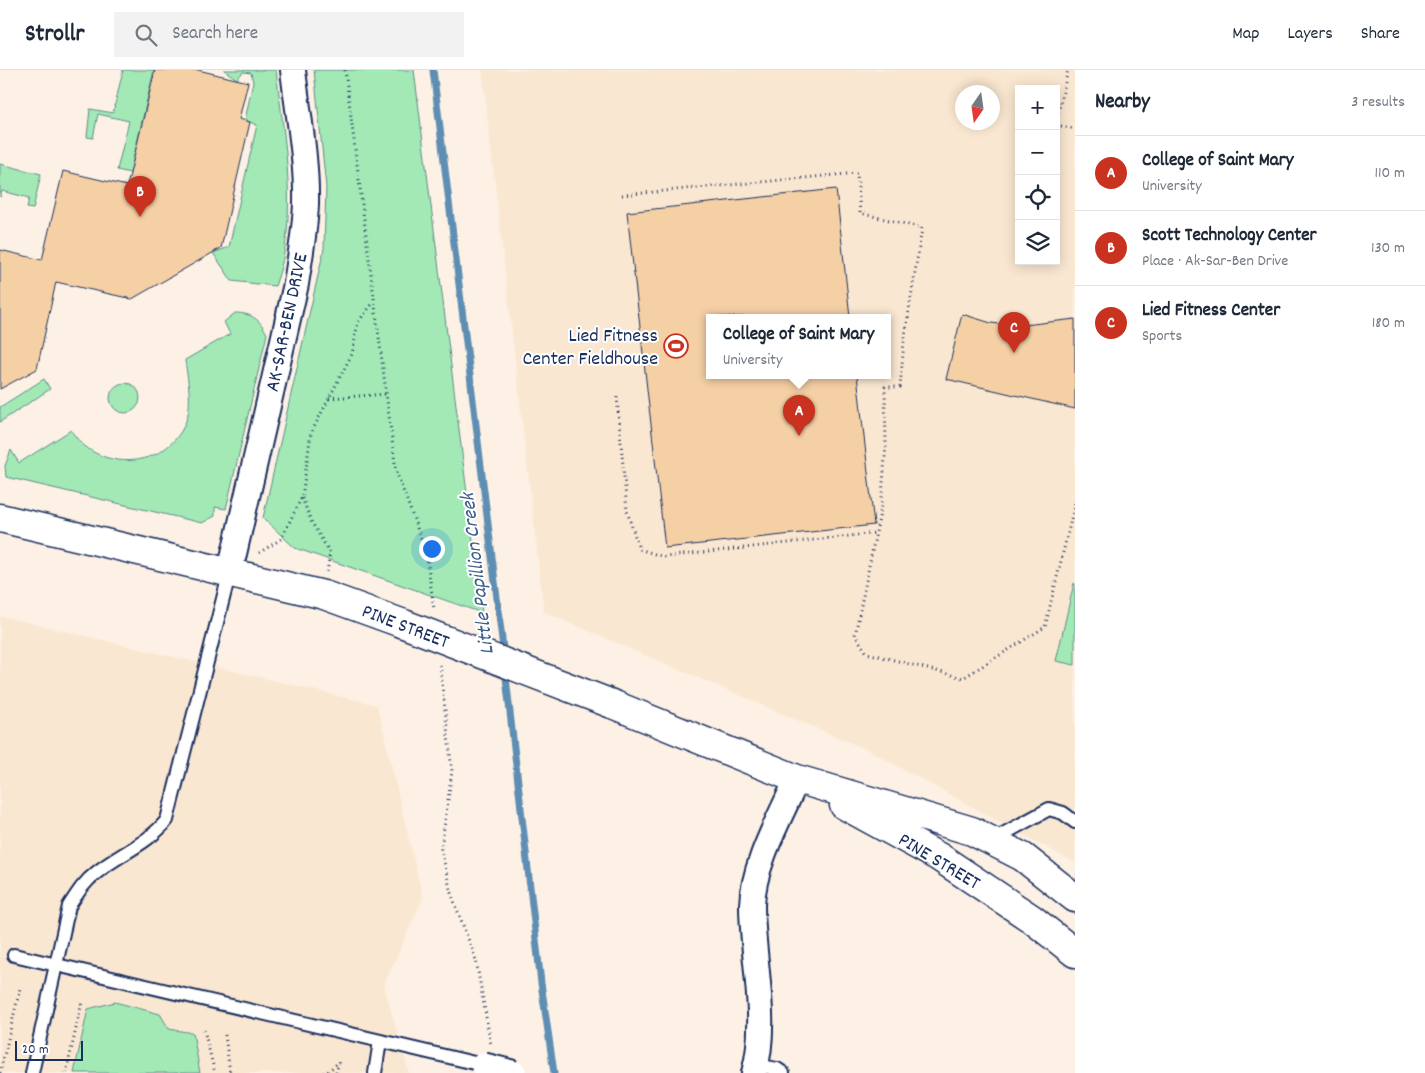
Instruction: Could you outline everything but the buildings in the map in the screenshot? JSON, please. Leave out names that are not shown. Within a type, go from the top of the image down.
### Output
[{"type":"street","name":"AK-SAR-BEN DRIVE","points":[[230,571],[296,284],[302,243],[306,205],[305,170],[293,70]]},
{"type":"street","name":"PINE STREET","points":[[0,518],[230,571],[324,595],[612,704],[797,779],[972,831],[1023,857],[1075,898]]},
{"type":"street","name":"PINE STREET","points":[[797,779],[940,857],[1032,920],[1075,953]]},
{"type":"street","points":[[755,1069],[759,1019],[752,904],[757,873],[797,779]]},
{"type":"street","points":[[483,1065],[514,1073]]},
{"type":"lane","points":[[32,1073],[69,906],[81,888],[96,873],[157,833],[167,820],[230,571]]},
{"type":"lane","points":[[991,840],[1049,809],[1063,813],[1075,822]]},
{"type":"lane","points":[[14,955],[483,1065]]},
{"type":"lane","points":[[375,1073],[380,1041]]},
{"type":"lane","points":[[755,1069],[777,1069],[783,1073]]},
{"type":"path","points":[[344,70],[362,211]]},
{"type":"path","points":[[1060,106],[1068,70]]},
{"type":"path","points":[[1060,125],[1075,129]]},
{"type":"path","points":[[622,195],[857,173],[860,213],[922,228],[904,342],[900,387],[885,387],[886,445],[881,508],[855,635],[867,653],[963,678],[1044,627],[1075,503]]},
{"type":"path","points":[[230,571],[281,539],[302,497],[311,432],[352,354],[358,322],[374,303]]},
{"type":"path","points":[[328,398],[387,394]]},
{"type":"path","points":[[617,397],[627,511],[639,549],[664,557],[876,533]]},
{"type":"path","points":[[302,497],[312,523],[330,553],[324,595]]},
{"type":"path","points":[[0,1073],[20,989]]},
{"type":"path","points":[[66,1073],[82,1002]]},
{"type":"path","points":[[204,1030],[215,1073]]},
{"type":"path","points":[[225,1035],[230,1073]]},
{"type":"path","points":[[323,1073],[339,1062],[336,1073]]},
{"type":"shaded area","points":[[482,70],[1075,70],[1075,863],[870,751],[544,612]]},
{"type":"shaded area","points":[[0,616],[377,705],[423,898],[384,985],[409,1073],[0,1073]]},
{"type":"green space","points":[[123,70],[154,70],[130,173],[117,170],[129,121],[98,114],[93,138],[87,137],[90,109],[113,113]]},
{"type":"green space","points":[[224,70],[276,70],[286,151],[288,207],[283,261],[275,286],[232,281],[213,253],[229,247],[257,125],[245,120],[253,82],[251,73],[243,72],[237,79]]},
{"type":"green space","points":[[314,70],[414,70],[482,613],[295,548],[263,518],[324,249],[326,187]]},
{"type":"green space","points":[[0,164],[41,174],[33,209],[27,208],[29,198],[2,191],[0,197]]},
{"type":"green space","points":[[235,313],[246,314],[254,318],[261,324],[267,334],[226,509],[215,507],[215,516],[202,523],[6,477],[5,466],[11,450],[19,463],[71,430],[82,443],[95,453],[111,459],[127,461],[144,458],[159,452],[173,442],[183,428],[188,412],[189,386],[185,360],[230,334],[224,322]]},
{"type":"green space","points":[[44,379],[50,389],[0,422],[0,407]]},
{"type":"green space","points":[[125,383],[136,387],[140,398],[136,409],[125,413],[114,409],[110,398],[114,387]]},
{"type":"green space","points":[[1075,584],[1075,665],[1056,661]]},
{"type":"green space","points":[[115,1002],[160,1014],[169,1029],[193,1033],[200,1073],[74,1073],[88,1009]]},
{"type":"waterway","name":"Little Papillion Creek","points":[[433,70],[504,656]]},
{"type":"waterway","name":"Little Papillion Creek","points":[[505,669],[541,983],[554,1073]]},
{"type":"place","name":"Scott Technology Center","points":[[140,217]]},
{"type":"place","name":"Lied Fitness Center Fieldhouse","points":[[676,346]]},
{"type":"place","name":"Lied Fitness Center","points":[[1014,353]]},
{"type":"place","name":"College of Saint Mary","points":[[799,436]]}]
